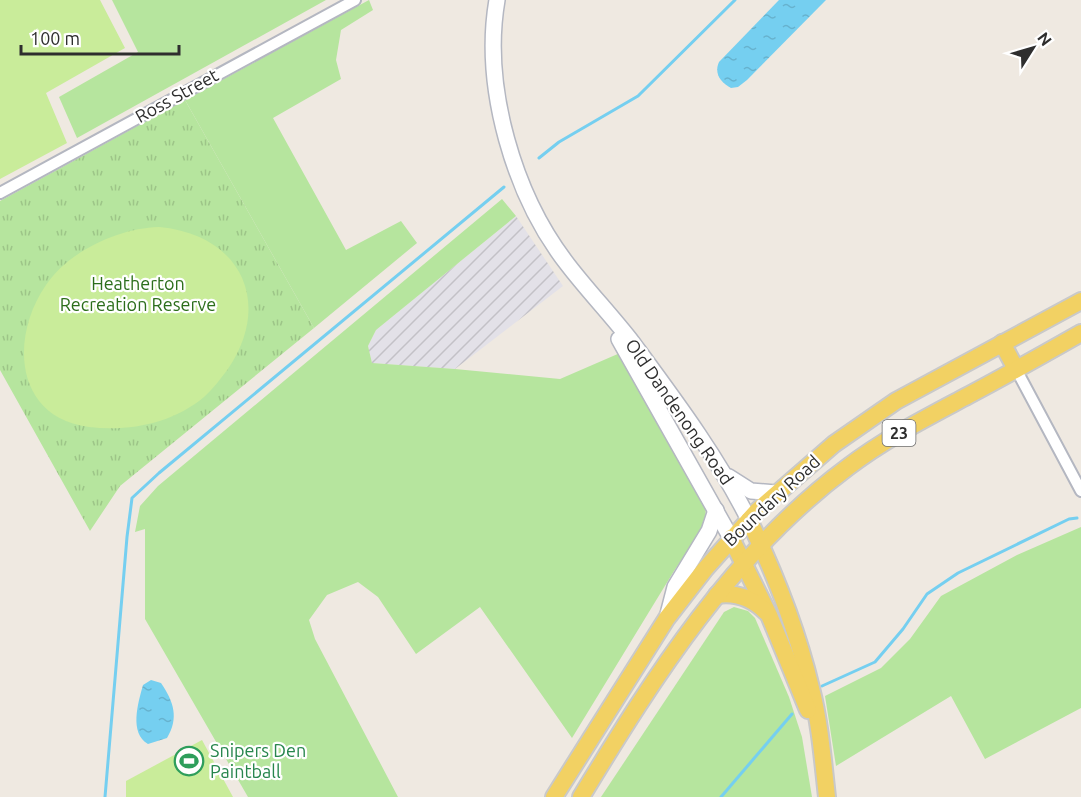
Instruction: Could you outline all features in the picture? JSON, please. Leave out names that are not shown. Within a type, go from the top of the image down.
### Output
[{"type":"main road","name":"Old Dandenong Road","points":[[497,0],[494,19],[496,91],[514,163],[545,231],[567,264],[651,369],[705,443],[749,520],[781,592],[798,639],[811,687],[827,797]]},
{"type":"main road","name":"Old Dandenong Road","points":[[595,297],[731,538],[769,615],[819,738]]},
{"type":"main road","name":"Boundary Road","points":[[554,797],[667,618],[731,538],[776,493],[834,444],[896,401],[1081,301]]},
{"type":"main road","name":"Boundary Road","points":[[581,797],[669,658],[717,595],[743,562],[809,498],[864,455],[904,430],[1081,333]]},
{"type":"main road","points":[[1002,343],[1016,369]]},
{"type":"main road","points":[[722,471],[751,491],[776,493]]},
{"type":"main road","points":[[667,618],[675,587],[709,531],[716,510]]},
{"type":"main road","points":[[717,595],[741,596],[758,604],[769,615]]},
{"type":"street","name":"Ross Street","points":[[0,193],[355,0]]},
{"type":"street","points":[[1016,369],[1081,491]]},
{"type":"shaded area","points":[[516,216],[563,286],[455,369],[372,363],[368,346],[376,330]]},
{"type":"green space","points":[[0,0],[100,0],[125,48],[46,93],[67,143],[0,179]]},
{"type":"green space","points":[[112,0],[326,0],[77,138],[59,97],[138,52]]},
{"type":"green space","points":[[369,0],[373,10],[341,30],[336,60],[341,79],[273,118],[346,250],[401,221],[417,243],[314,328],[185,100]]},
{"type":"green space","name":"Heatherton Recreation Reserve","points":[[185,100],[314,328],[120,486],[90,531],[0,370],[0,201]]},
{"type":"green space","points":[[502,199],[516,216],[376,330],[368,346],[372,363],[560,379],[620,353],[706,506],[705,525],[674,571],[572,738],[480,607],[416,654],[378,597],[358,582],[327,595],[309,620],[315,639],[398,797],[248,797],[145,619],[145,529],[135,532],[140,506],[158,486]]},
{"type":"green space","points":[[159,227],[187,232],[210,243],[228,257],[241,275],[247,296],[248,319],[242,344],[228,369],[211,391],[192,406],[165,419],[135,427],[120,428],[89,427],[64,420],[46,408],[33,391],[26,372],[24,350],[27,328],[34,306],[56,273],[81,252],[112,237],[144,228]]},
{"type":"green space","points":[[1081,527],[1081,708],[985,759],[951,696],[836,766],[825,696],[881,668],[910,639],[941,596],[1017,555]]},
{"type":"green space","points":[[734,607],[748,611],[755,618],[789,697],[802,737],[812,797],[601,797],[724,612]]},
{"type":"green space","name":"Snipers Den Paintball","points":[[202,740],[233,797],[126,797],[126,781]]},
{"type":"water","points":[[779,0],[826,0],[747,80],[738,87],[731,88],[719,77],[717,70],[719,62]]},
{"type":"water","points":[[151,680],[161,683],[172,703],[174,717],[167,738],[148,744],[138,733],[137,717],[143,685]]},
{"type":"waterway","points":[[539,158],[559,142],[638,96],[735,0]]},
{"type":"waterway","points":[[105,797],[132,498],[159,473],[504,187]]},
{"type":"waterway","points":[[822,686],[875,662],[903,629],[927,594],[958,573],[1069,519],[1077,518]]},
{"type":"waterway","points":[[721,797],[792,714]]},
{"type":"place","name":"Snipers Den Paintball","points":[[189,761]]}]
